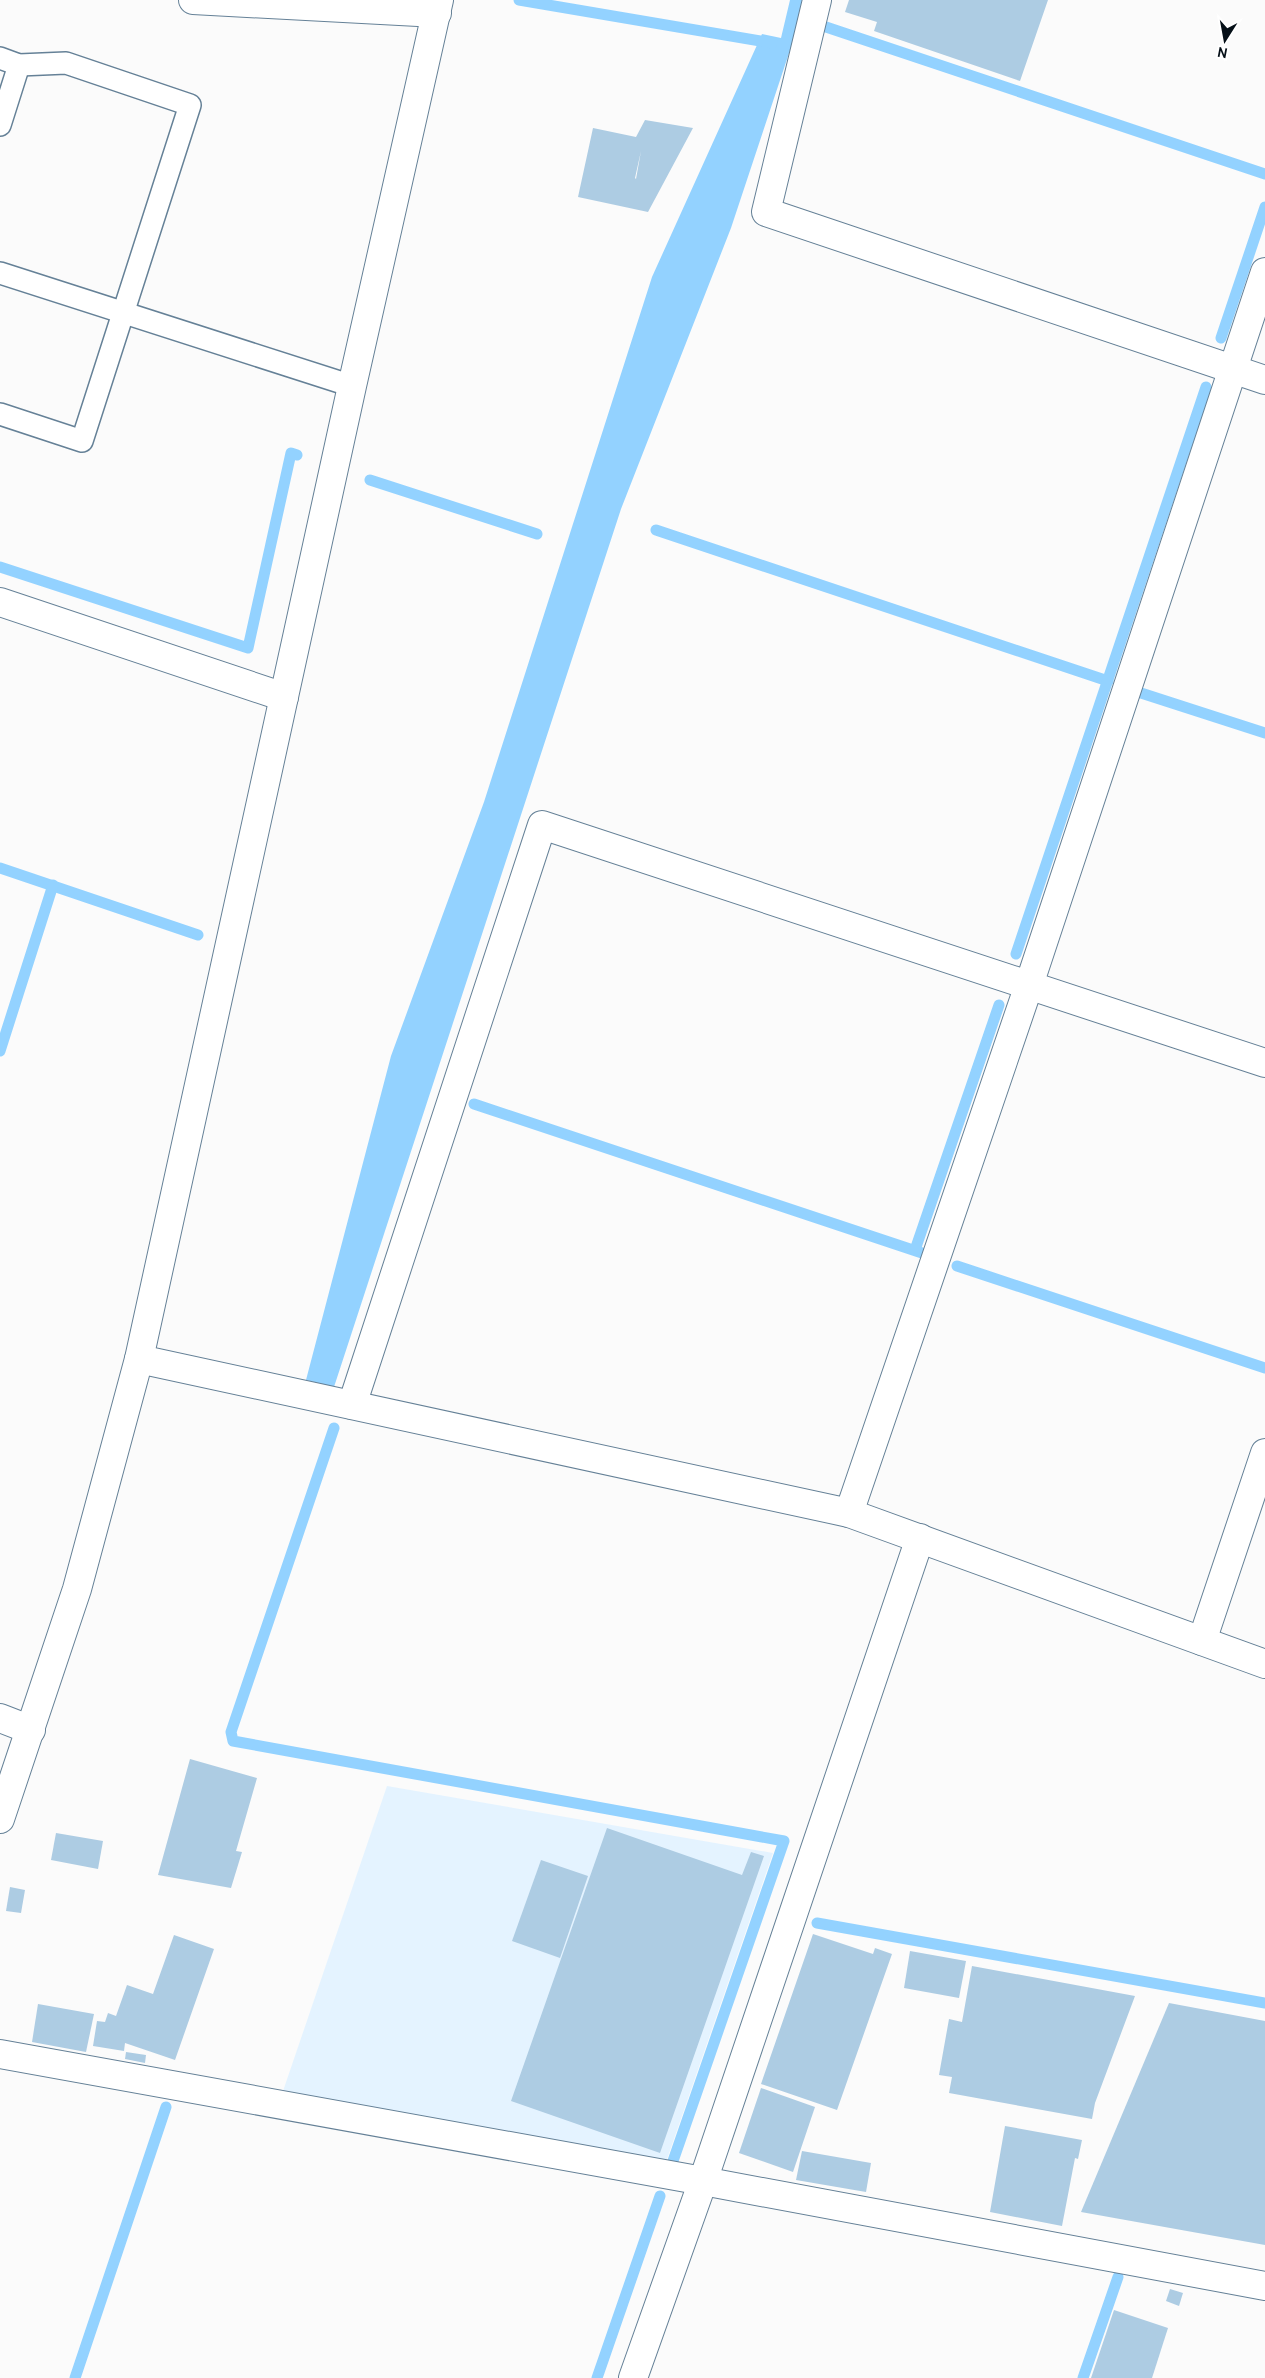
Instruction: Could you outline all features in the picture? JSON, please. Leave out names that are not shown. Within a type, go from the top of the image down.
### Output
[{"type":"street","points":[[0,1819],[77,1589],[139,1359],[352,386],[438,6],[193,0]]},
{"type":"street","points":[[817,0],[766,212],[1265,380]]},
{"type":"street","points":[[849,1513],[1029,985],[1265,272]]},
{"type":"street","points":[[0,602],[284,697]]},
{"type":"street","points":[[352,1405],[542,825],[1265,1063]]},
{"type":"street","points":[[139,1359],[849,1513],[1265,1664]]},
{"type":"street","points":[[1202,1641],[1265,1453]]},
{"type":"street","points":[[633,2378],[703,2181],[920,1538]]},
{"type":"street","points":[[0,1718],[31,1730]]},
{"type":"street","points":[[0,2054],[703,2181],[1265,2286]]},
{"type":"lane","points":[[0,125],[10,62],[66,63],[190,105],[82,441],[0,414]]},
{"type":"lane","points":[[0,273],[352,386]]},
{"type":"shaded area","points":[[387,1786],[773,1853],[666,2162],[282,2094]]},
{"type":"water","points":[[790,0],[802,0],[793,41],[731,228],[621,509],[334,1387],[306,1380],[391,1056],[484,802],[652,277],[762,34],[781,38]]},
{"type":"building","points":[[849,0],[1048,0],[1020,81],[874,31],[877,22],[845,12]]},
{"type":"building","points":[[645,120],[693,128],[648,212],[578,197],[593,128],[636,137]],"holes":[[[641,151],[636,179],[635,178]]]},
{"type":"building","points":[[190,1759],[257,1778],[236,1851],[242,1852],[231,1888],[158,1875]]},
{"type":"building","points":[[607,1828],[742,1875],[751,1852],[764,1856],[660,2153],[511,2101]]},
{"type":"building","points":[[56,1833],[103,1841],[98,1869],[51,1860]]},
{"type":"building","points":[[541,1860],[588,1876],[560,1958],[512,1941]]},
{"type":"building","points":[[10,1887],[25,1890],[21,1913],[6,1911]]},
{"type":"building","points":[[813,1934],[873,1954],[875,1948],[892,1954],[837,2110],[761,2084]]},
{"type":"building","points":[[174,1935],[214,1949],[175,2060],[125,2043],[124,2051],[93,2046],[97,2021],[105,2022],[108,2013],[116,2016],[127,1985],[153,1994]]},
{"type":"building","points":[[910,1951],[966,1961],[959,1998],[904,1988]]},
{"type":"building","points":[[972,1966],[1135,1996],[1095,2103],[1092,2119],[949,2093],[952,2077],[939,2075],[949,2019],[962,2022]]},
{"type":"building","points":[[1169,2003],[1265,2021],[1265,2245],[1081,2212]]},
{"type":"building","points":[[38,2004],[94,2014],[86,2052],[32,2042]]},
{"type":"building","points":[[126,2052],[146,2055],[145,2063],[125,2059]]},
{"type":"building","points":[[761,2088],[815,2107],[793,2172],[739,2153]]},
{"type":"building","points":[[1005,2126],[1082,2140],[1078,2159],[1075,2158],[1062,2226],[990,2212]]},
{"type":"building","points":[[802,2151],[871,2163],[866,2192],[796,2180]]},
{"type":"building","points":[[1170,2289],[1183,2293],[1179,2306],[1166,2301]]},
{"type":"building","points":[[1114,2310],[1168,2328],[1152,2378],[1091,2378]]},
{"type":"waterway","points":[[519,0],[772,43]]},
{"type":"waterway","points":[[826,27],[1265,174]]},
{"type":"waterway","points":[[1221,338],[1265,207]]},
{"type":"waterway","points":[[1016,954],[1206,387]]},
{"type":"waterway","points":[[0,567],[248,648],[291,453],[297,455]]},
{"type":"waterway","points":[[370,480],[537,534]]},
{"type":"waterway","points":[[656,530],[1108,681]]},
{"type":"waterway","points":[[1141,693],[1265,733]]},
{"type":"waterway","points":[[0,868],[198,935]]},
{"type":"waterway","points":[[0,1051],[53,885]]},
{"type":"waterway","points":[[915,1250],[999,1005]]},
{"type":"waterway","points":[[474,1104],[922,1253]]},
{"type":"waterway","points":[[957,1266],[1265,1368]]},
{"type":"waterway","points":[[334,1428],[231,1732],[233,1741],[784,1841],[673,2161]]},
{"type":"waterway","points":[[817,1923],[1265,2003]]},
{"type":"waterway","points":[[75,2378],[166,2107]]},
{"type":"waterway","points":[[597,2378],[660,2196]]},
{"type":"waterway","points":[[1083,2378],[1118,2277]]}]
